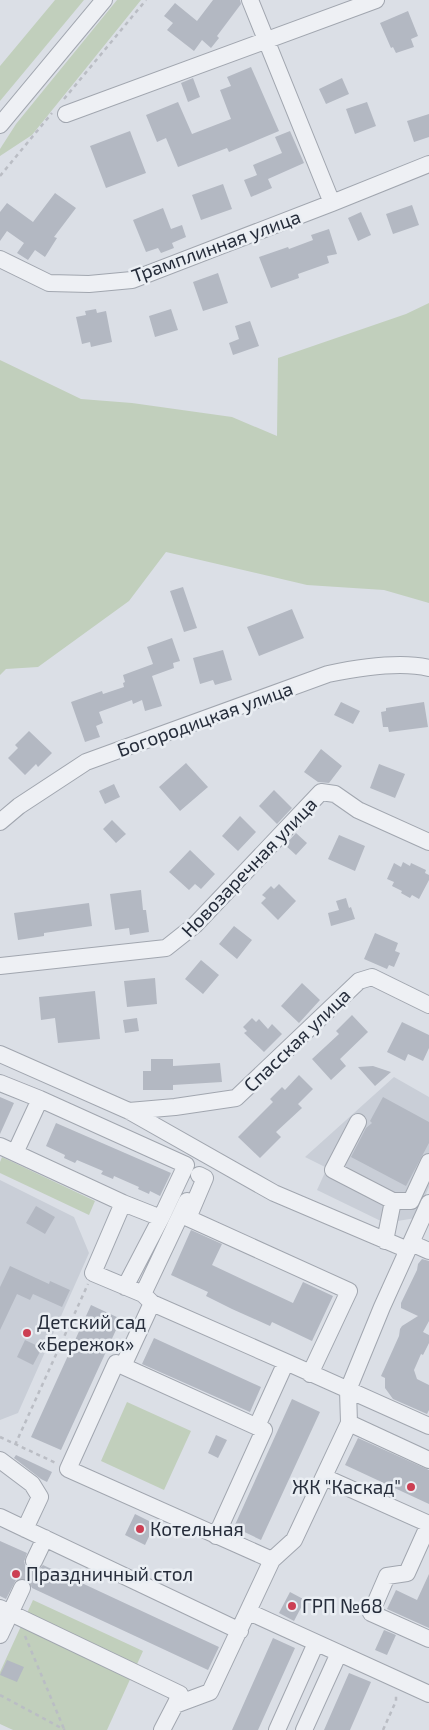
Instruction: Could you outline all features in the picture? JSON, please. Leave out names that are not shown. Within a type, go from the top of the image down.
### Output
[{"type":"street","points":[[0,125],[104,0]]},
{"type":"street","points":[[250,0],[332,203]]},
{"type":"street","points":[[60,110],[267,40],[376,0]]},
{"type":"street","name":"Трамплинная улица","points":[[0,259],[49,283],[90,284],[132,280],[429,164]]},
{"type":"street","name":"Богородицкая улица","points":[[0,822],[19,806],[86,762],[328,674],[357,668],[393,666],[429,668]]},
{"type":"street","name":"Новозаречная улица","points":[[0,966],[166,948],[195,925],[321,792],[335,794],[358,810],[429,842]]},
{"type":"street","name":"Спасская улица","points":[[129,1111],[175,1107],[236,1098],[360,981],[372,977],[429,1005]]},
{"type":"street","points":[[0,1054],[129,1111],[274,1192],[386,1241],[429,1251]]},
{"type":"street","points":[[0,1083],[186,1165],[125,1287]]},
{"type":"street","points":[[15,1153],[40,1099]]},
{"type":"street","points":[[358,1122],[333,1170],[394,1201],[411,1200],[429,1162]]},
{"type":"street","points":[[0,1146],[123,1203],[161,1218]]},
{"type":"street","points":[[123,1366],[147,1298],[208,1155]]},
{"type":"street","points":[[199,1175],[205,1178],[188,1218],[349,1291],[310,1374]]},
{"type":"street","points":[[386,1241],[394,1201]]},
{"type":"street","points":[[123,1203],[93,1273],[310,1374],[429,1426]]},
{"type":"street","points":[[175,1705],[210,1692],[272,1560],[294,1540],[349,1424],[348,1390],[382,1307],[429,1203]]},
{"type":"street","points":[[257,1426],[286,1362]]},
{"type":"street","points":[[216,1536],[264,1430],[116,1363],[68,1469],[216,1536],[272,1560]]},
{"type":"street","points":[[349,1424],[429,1460]]},
{"type":"street","points":[[0,1460],[32,1484],[40,1497],[25,1528]]},
{"type":"street","points":[[324,1476],[429,1524],[407,1573],[387,1576],[370,1613],[429,1639]]},
{"type":"street","points":[[0,1517],[240,1631]]},
{"type":"street","points":[[34,1561],[45,1538]]},
{"type":"street","points":[[0,1635],[9,1612],[22,1588]]},
{"type":"street","points":[[9,1612],[180,1694],[162,1730]]},
{"type":"street","points":[[249,1612],[429,1694]]},
{"type":"street","points":[[277,1730],[316,1643]]},
{"type":"street","points":[[304,1730],[338,1653]]},
{"type":"path","points":[[0,176],[60,110],[146,0]]},
{"type":"path","points":[[15,1445],[93,1273]]},
{"type":"path","points":[[0,1437],[68,1469]]},
{"type":"path","points":[[9,1612],[65,1730]]},
{"type":"path","points":[[383,1730],[396,1701],[397,1687]]},
{"type":"path","points":[[0,1695],[65,1730]]},
{"type":"shaded area","points":[[394,1077],[429,1097],[429,1187],[416,1218],[385,1223],[317,1190],[327,1168],[305,1157]]},
{"type":"shaded area","name":"Детский сад «Бережок»","points":[[0,1180],[74,1217],[89,1253],[18,1413],[0,1420]]},
{"type":"green space","points":[[55,0],[84,0],[0,101],[0,66]]},
{"type":"green space","points":[[117,0],[141,0],[32,135],[0,156],[0,149],[16,124]]},
{"type":"green space","points":[[429,303],[429,603],[384,590],[307,585],[166,552],[129,601],[38,667],[6,669],[0,675],[0,360],[81,399],[132,403],[232,417],[277,436],[278,358],[406,314]]},
{"type":"green space","points":[[2,1157],[95,1201],[89,1215],[0,1173]]},
{"type":"green space","points":[[127,1402],[191,1431],[164,1490],[101,1461]]},
{"type":"green space","points":[[33,1600],[143,1651],[107,1730],[13,1730],[0,1724],[0,1672]]},
{"type":"building","points":[[213,0],[240,0],[241,4],[217,36],[219,38],[211,48],[202,40],[194,51],[167,30],[173,23],[164,16],[175,3],[197,21]]},
{"type":"building","points":[[408,11],[418,36],[411,39],[414,47],[396,53],[393,47],[391,48],[380,23]]},
{"type":"building","points":[[251,67],[279,131],[229,152],[227,148],[178,167],[166,138],[157,142],[146,115],[178,102],[192,134],[231,119],[220,90],[231,86],[227,77]]},
{"type":"building","points":[[193,78],[200,97],[188,102],[181,83]]},
{"type":"building","points":[[342,78],[349,94],[326,104],[319,89]]},
{"type":"building","points":[[367,102],[376,126],[355,134],[346,109]]},
{"type":"building","points":[[429,114],[429,137],[414,142],[407,121]]},
{"type":"building","points":[[130,131],[146,173],[106,188],[90,146]]},
{"type":"building","points":[[290,131],[304,163],[268,179],[272,188],[251,197],[244,180],[257,175],[253,165],[282,153],[275,137]]},
{"type":"building","points":[[223,184],[232,209],[201,220],[192,195]]},
{"type":"building","points":[[55,193],[76,208],[54,237],[57,238],[45,257],[35,250],[28,260],[17,253],[24,243],[7,231],[0,241],[0,212],[7,203],[33,222]]},
{"type":"building","points":[[412,205],[419,225],[393,234],[386,214]]},
{"type":"building","points":[[163,208],[171,229],[182,225],[186,237],[172,243],[174,248],[161,253],[158,248],[146,252],[133,220]]},
{"type":"building","points":[[361,212],[371,235],[358,241],[348,218]]},
{"type":"building","points":[[329,229],[337,254],[327,256],[329,263],[298,274],[299,278],[271,288],[259,257],[313,240],[311,235]]},
{"type":"building","points":[[218,273],[228,303],[203,311],[193,282]]},
{"type":"building","points":[[96,309],[97,313],[106,311],[112,342],[91,347],[90,342],[82,344],[76,317],[86,315],[85,311]]},
{"type":"building","points":[[171,309],[178,330],[155,337],[149,316]]},
{"type":"building","points":[[250,321],[259,346],[233,355],[229,343],[239,339],[235,326]]},
{"type":"building","points":[[183,587],[197,628],[184,632],[170,591]]},
{"type":"building","points":[[292,609],[304,638],[259,656],[247,627]]},
{"type":"building","points":[[172,638],[180,661],[173,663],[174,668],[152,676],[162,706],[145,711],[142,700],[133,704],[132,700],[99,712],[103,723],[96,726],[100,737],[85,742],[71,702],[102,691],[103,694],[124,687],[123,675],[153,664],[147,647]]},
{"type":"building","points":[[223,650],[232,680],[215,685],[213,680],[200,684],[193,658]]},
{"type":"building","points":[[341,702],[360,711],[353,724],[334,715]]},
{"type":"building","points":[[424,702],[428,727],[389,732],[388,727],[383,727],[381,712],[386,711],[386,708]]},
{"type":"building","points":[[29,731],[52,753],[38,767],[36,764],[25,775],[8,758],[18,748],[15,745]]},
{"type":"building","points":[[321,749],[342,766],[329,783],[318,782],[304,772]]},
{"type":"building","points":[[186,763],[208,787],[180,811],[159,787]]},
{"type":"building","points":[[379,764],[405,774],[395,798],[370,788]]},
{"type":"building","points":[[114,784],[120,797],[105,804],[99,791]]},
{"type":"building","points":[[274,790],[292,808],[277,824],[259,806]]},
{"type":"building","points":[[240,816],[256,832],[238,851],[222,836]]},
{"type":"building","points":[[112,820],[126,834],[116,843],[103,829]]},
{"type":"building","points":[[296,833],[307,843],[296,855],[285,845]]},
{"type":"building","points":[[339,835],[365,846],[355,871],[328,859]]},
{"type":"building","points":[[190,850],[215,874],[201,889],[195,884],[189,890],[169,872]]},
{"type":"building","points":[[403,862],[410,866],[411,863],[426,870],[425,873],[429,875],[429,880],[419,899],[412,895],[410,898],[401,893],[402,891],[392,886],[394,882],[387,879],[394,863],[401,867]]},
{"type":"building","points":[[279,884],[296,901],[278,920],[261,903],[266,898],[262,895],[271,886],[274,889]]},
{"type":"building","points":[[141,890],[143,910],[146,910],[149,932],[130,935],[129,928],[115,930],[110,894]]},
{"type":"building","points":[[346,898],[355,919],[331,926],[328,913],[339,910],[336,901]]},
{"type":"building","points":[[89,903],[92,926],[44,933],[44,936],[18,940],[14,913]]},
{"type":"building","points":[[234,926],[252,940],[237,959],[219,944]]},
{"type":"building","points":[[375,933],[398,943],[395,951],[400,953],[394,967],[389,965],[387,969],[364,959]]},
{"type":"building","points":[[201,960],[219,975],[203,994],[185,979]]},
{"type":"building","points":[[155,978],[157,1004],[127,1007],[124,981]]},
{"type":"building","points":[[302,983],[320,1000],[299,1023],[281,1006]]},
{"type":"building","points":[[95,991],[100,1039],[58,1043],[55,1018],[41,1020],[39,997]]},
{"type":"building","points":[[352,1015],[368,1032],[340,1059],[346,1066],[331,1080],[312,1059],[339,1034],[336,1031]]},
{"type":"building","points":[[137,1018],[139,1031],[125,1033],[123,1020]]},
{"type":"building","points":[[252,1018],[256,1022],[259,1019],[268,1029],[272,1024],[282,1034],[264,1052],[244,1033],[247,1031],[243,1027]]},
{"type":"building","points":[[402,1022],[429,1035],[429,1048],[423,1061],[408,1054],[405,1061],[387,1052]]},
{"type":"building","points":[[151,1059],[173,1059],[173,1066],[220,1063],[222,1082],[173,1085],[173,1090],[143,1090],[143,1071],[151,1071]]},
{"type":"building","points":[[373,1066],[391,1072],[375,1086],[358,1067]]},
{"type":"building","points":[[299,1075],[313,1089],[298,1104],[302,1108],[276,1132],[281,1137],[260,1158],[238,1137],[273,1102],[270,1099],[282,1087],[285,1090]]},
{"type":"building","points":[[0,1097],[14,1103],[0,1134]]},
{"type":"building","points":[[383,1097],[429,1122],[429,1143],[406,1186],[351,1157],[366,1128],[372,1123],[370,1121]]},
{"type":"building","points":[[56,1123],[171,1173],[160,1196],[150,1191],[149,1194],[138,1189],[139,1187],[114,1176],[113,1179],[101,1174],[103,1171],[77,1160],[75,1163],[64,1158],[65,1155],[46,1146]]},
{"type":"building","points":[[36,1206],[55,1217],[45,1234],[26,1223]]},
{"type":"building","points":[[191,1230],[222,1244],[212,1265],[293,1303],[303,1282],[333,1296],[312,1341],[272,1322],[270,1326],[232,1309],[206,1296],[208,1292],[171,1275]]},
{"type":"building","points":[[422,1259],[429,1261],[429,1321],[423,1332],[429,1335],[429,1343],[423,1355],[421,1354],[414,1370],[417,1379],[429,1385],[429,1410],[427,1414],[393,1399],[385,1388],[385,1378],[381,1376],[399,1336],[400,1329],[418,1316],[401,1308],[401,1303]]},
{"type":"building","points":[[10,1266],[49,1284],[50,1281],[70,1290],[62,1307],[33,1294],[30,1300],[17,1294],[0,1330],[0,1287]]},
{"type":"building","points":[[91,1305],[121,1319],[61,1450],[31,1437]]},
{"type":"building","points":[[154,1338],[261,1387],[250,1412],[142,1364]]},
{"type":"building","points":[[25,1340],[42,1348],[33,1365],[17,1357]]},
{"type":"building","points":[[292,1399],[320,1412],[261,1540],[234,1527]]},
{"type":"building","points":[[216,1435],[227,1440],[218,1458],[208,1453]]},
{"type":"building","name":"ЖК \"Каскад\"","points":[[358,1438],[429,1470],[429,1504],[345,1465]]},
{"type":"building","points":[[16,1455],[52,1472],[47,1482],[14,1458]]},
{"type":"building","name":"Котельная","points":[[135,1514],[155,1524],[145,1545],[125,1535]]},
{"type":"building","points":[[0,1541],[27,1553],[24,1562],[30,1570],[39,1569],[43,1565],[219,1647],[208,1670],[32,1588],[26,1579],[16,1580],[6,1599],[0,1596]]},
{"type":"building","points":[[429,1574],[429,1628],[387,1609],[396,1590],[417,1600]]},
{"type":"building","name":"ГРП №68","points":[[290,1592],[305,1600],[294,1621],[279,1613]]},
{"type":"building","points":[[384,1630],[396,1635],[387,1655],[375,1650]]},
{"type":"building","points":[[273,1638],[295,1648],[258,1730],[232,1730]]},
{"type":"building","points":[[7,1660],[24,1667],[17,1682],[0,1675]]},
{"type":"building","points":[[349,1673],[371,1682],[350,1730],[324,1730]]},
{"type":"tunnel","points":[[22,1588],[34,1561]]},
{"type":"place","name":"Детский сад «Бережок»","points":[[27,1333]]},
{"type":"place","name":"ЖК \"Каскад\"","points":[[411,1487]]},
{"type":"place","name":"Котельная","points":[[140,1529]]},
{"type":"place","name":"Праздничный стол","points":[[16,1574]]},
{"type":"place","name":"ГРП №68","points":[[292,1606]]}]
